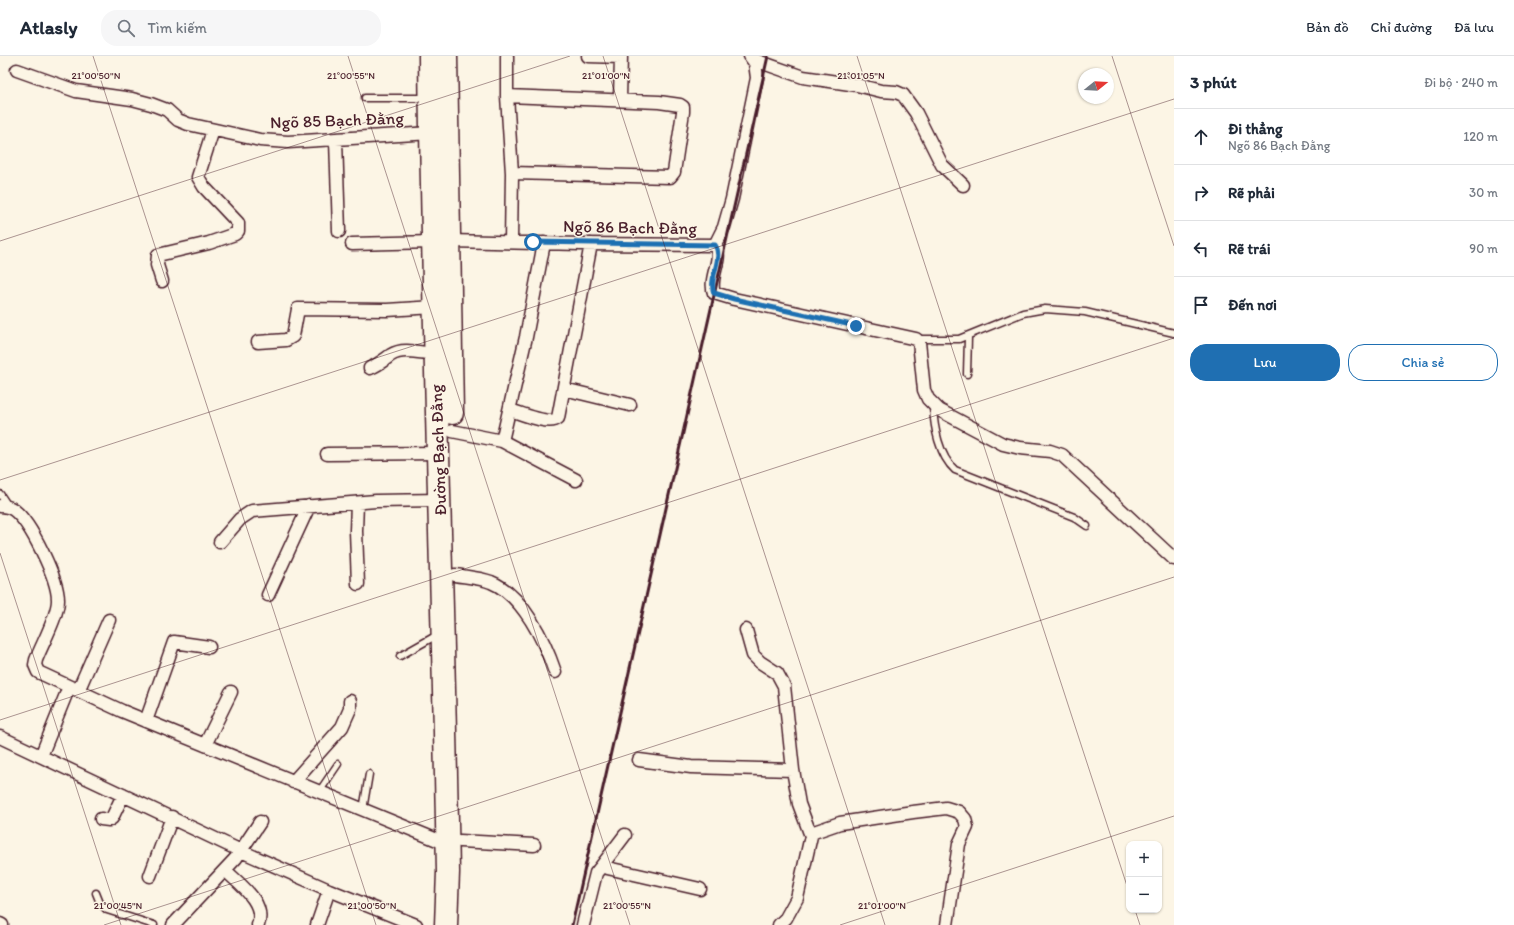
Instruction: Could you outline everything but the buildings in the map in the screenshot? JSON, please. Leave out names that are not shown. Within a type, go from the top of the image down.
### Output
[{"type":"highway","name":"Đường Bạch Đằng","points":[[430,56],[436,101],[441,242],[452,431],[455,575],[453,842]]},
{"type":"highway","name":"Đường Bạch Đằng","points":[[446,56],[436,101],[431,133],[441,242],[434,307],[434,354],[439,453],[443,632],[453,842]]},
{"type":"highway","points":[[446,925],[453,842]]},
{"type":"highway","points":[[453,842],[460,893],[459,925]]},
{"type":"street","points":[[507,56],[507,96],[512,173],[511,242]]},
{"type":"street","points":[[588,56],[621,57],[620,99]]},
{"type":"street","points":[[751,57],[803,77],[857,85],[881,91],[896,92],[903,95],[916,113],[942,165],[963,185]]},
{"type":"street","points":[[751,57],[756,69],[757,78],[744,146],[724,227],[715,245],[718,253],[713,285],[714,293],[734,299],[916,338],[919,342],[924,390],[933,405],[951,418],[1003,444],[1020,448],[1050,451],[1062,455],[1174,559]]},
{"type":"street","name":"Ngõ 85 Bạch Đằng","points":[[17,70],[76,91],[132,99],[151,104],[167,110],[178,120],[188,124],[260,140],[288,142],[431,133]]},
{"type":"street","points":[[507,96],[620,99],[675,104],[683,107],[674,172],[670,176],[512,173]]},
{"type":"street","points":[[162,281],[157,265],[158,255],[209,243],[235,234],[238,231],[238,223],[204,187],[198,178],[213,130]]},
{"type":"street","points":[[336,140],[339,231]]},
{"type":"street","name":"Ngõ 86 Bạch Đằng","points":[[352,244],[511,242],[715,245]]},
{"type":"street","points":[[502,441],[510,410],[544,243]]},
{"type":"street","points":[[510,410],[545,420],[556,420],[558,418],[591,244]]},
{"type":"street","points":[[258,342],[286,340],[293,336],[298,309],[388,310],[434,307]]},
{"type":"street","points":[[370,368],[392,354],[400,351],[434,354]]},
{"type":"street","points":[[564,389],[630,405]]},
{"type":"street","points":[[452,431],[502,441],[576,480]]},
{"type":"street","points":[[327,454],[439,453]]},
{"type":"street","points":[[220,542],[240,519],[252,511],[357,503],[440,500]]},
{"type":"street","points":[[357,503],[358,584]]},
{"type":"street","points":[[268,594],[309,506]]},
{"type":"street","points":[[4,507],[24,521],[40,548],[55,580],[58,601],[56,613],[36,660],[36,669],[43,676],[146,721],[293,782],[363,810],[453,842],[534,845]]},
{"type":"street","points":[[455,575],[485,580],[501,588],[520,607],[532,622],[545,645],[555,672]]},
{"type":"street","points":[[41,756],[109,620]]},
{"type":"street","points":[[746,630],[753,655],[760,662],[777,673],[784,686],[793,770],[800,804],[811,833],[811,842],[797,898],[786,918],[779,925]]},
{"type":"street","points":[[146,721],[174,642],[209,647]]},
{"type":"street","points":[[205,745],[231,692]]},
{"type":"street","points":[[293,782],[342,727],[348,717],[350,701]]},
{"type":"street","points":[[0,737],[172,817],[241,851],[329,890],[416,925]]},
{"type":"street","points":[[639,760],[691,767],[793,770]]},
{"type":"street","points":[[101,819],[109,820],[112,818],[123,795]]},
{"type":"street","points":[[811,833],[840,823],[919,811],[946,808],[959,812],[965,819],[966,827],[959,844],[947,925]]},
{"type":"street","points":[[150,876],[172,817]]},
{"type":"street","points":[[173,925],[225,870],[241,851],[260,822]]},
{"type":"street","points":[[583,925],[596,873],[625,835]]},
{"type":"street","points":[[600,868],[604,867],[700,889]]},
{"type":"street","points":[[225,870],[252,897],[258,907],[260,915],[258,925]]},
{"type":"street","points":[[318,925],[329,890]]},
{"type":"lane","points":[[366,98],[436,101]]},
{"type":"lane","points":[[916,338],[953,340],[968,337],[1023,313],[1045,309],[1085,312],[1174,333]]},
{"type":"lane","points":[[967,374],[968,337]]},
{"type":"lane","points":[[933,405],[940,442],[947,462],[954,470],[1074,517],[1087,526]]},
{"type":"lane","points":[[0,494],[4,507]]},
{"type":"lane","points":[[400,656],[443,632]]},
{"type":"lane","points":[[319,792],[338,764]]},
{"type":"lane","points":[[363,810],[369,774]]},
{"type":"lane","points":[[96,893],[100,903],[107,910],[154,925]]},
{"type":"railway","points":[[572,925],[768,56]]},
{"type":"route","points":[[533,242],[580,244],[715,245],[718,253],[713,285],[714,293],[734,299],[856,326]]}]
